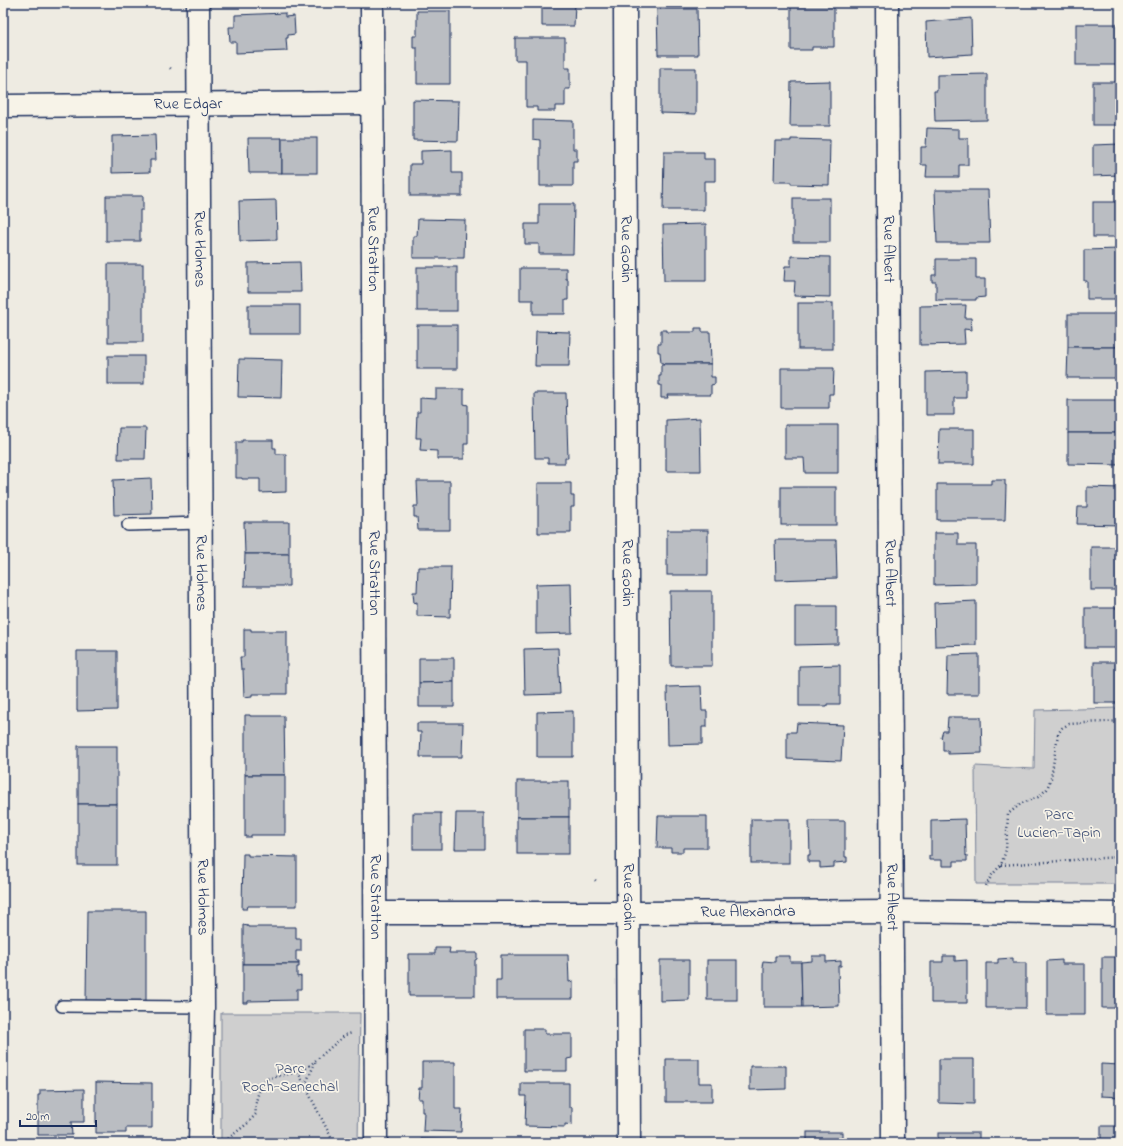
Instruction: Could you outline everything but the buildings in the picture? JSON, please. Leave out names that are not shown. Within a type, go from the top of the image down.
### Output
[{"type":"street","name":"Rue Holmes","points":[[198,3],[202,1007],[200,1143]]},
{"type":"street","name":"Rue Stratton","points":[[372,3],[376,1143]]},
{"type":"street","name":"Rue Godin","points":[[625,3],[629,1143]]},
{"type":"street","name":"Rue Albert","points":[[887,3],[893,1143]]},
{"type":"street","name":"Rue Edgar","points":[[3,106],[373,103]]},
{"type":"street","name":"Rue Alexandra","points":[[376,913],[891,911],[1120,914]]},
{"type":"lane","points":[[128,525],[201,523]]},
{"type":"lane","points":[[62,1006],[202,1007]]},
{"type":"path","points":[[986,886],[992,875],[1001,865],[1006,850],[1008,814],[1022,803],[1038,797],[1047,788],[1051,778],[1058,734],[1062,728],[1069,724],[1120,721]]},
{"type":"path","points":[[1001,865],[1118,857],[1120,854]]},
{"type":"path","points":[[222,1143],[248,1123],[256,1114],[255,1108],[260,1088],[266,1079],[298,1072],[308,1067],[345,1035],[359,1031]]},
{"type":"path","points":[[305,1085],[318,1059]]},
{"type":"path","points":[[298,1072],[334,1143]]},
{"type":"green space","name":"Parc Lucien-Tapin","points":[[1120,708],[1120,884],[976,884],[975,766],[1034,769],[1035,710]]},
{"type":"green space","name":"Parc Roch-Senechal","points":[[221,1013],[360,1013],[358,1143],[221,1143]]}]
